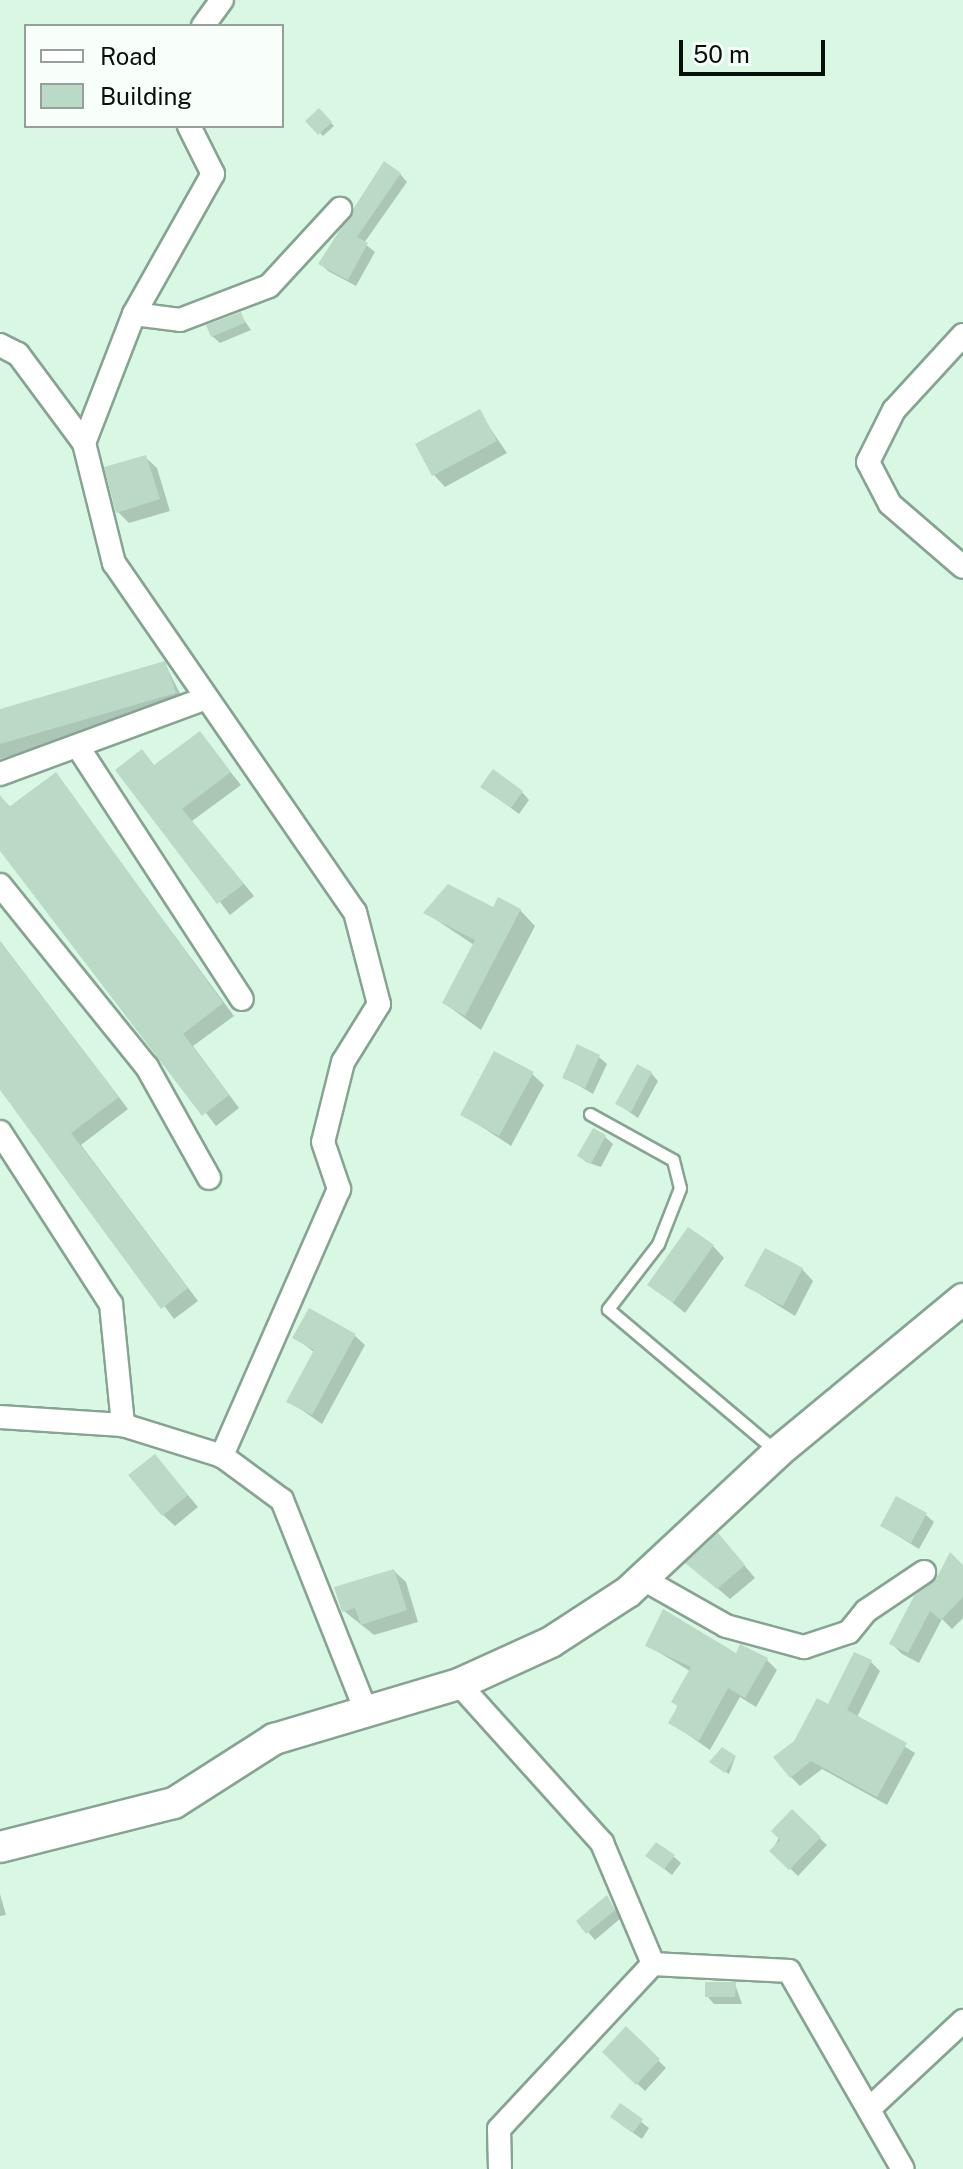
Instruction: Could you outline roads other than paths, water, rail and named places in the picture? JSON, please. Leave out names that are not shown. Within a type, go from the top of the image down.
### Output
[{"type":"street","points":[[204,24],[222,0]]},
{"type":"street","points":[[84,443],[134,314],[213,174],[190,128]]},
{"type":"street","points":[[134,314],[180,320],[269,286],[340,209]]},
{"type":"street","points":[[963,335],[894,410],[868,462],[899,514],[963,567]]},
{"type":"street","points":[[0,345],[18,354],[84,443],[114,563],[204,699],[355,912],[379,1004],[343,1062],[323,1142],[339,1189],[222,1456]]},
{"type":"street","points":[[0,774],[80,750],[204,699]]},
{"type":"street","points":[[80,750],[242,999]]},
{"type":"street","points":[[0,885],[147,1067],[209,1178]]},
{"type":"street","points":[[0,1132],[111,1304],[123,1425]]},
{"type":"street","points":[[0,1847],[174,1803],[274,1739],[459,1684],[551,1642],[643,1579],[778,1452],[963,1299]]},
{"type":"street","points":[[0,1417],[123,1425],[222,1456],[282,1500],[366,1711]]},
{"type":"street","points":[[643,1579],[726,1626],[804,1647],[849,1632],[866,1611],[924,1572]]},
{"type":"street","points":[[459,1684],[602,1843],[653,1964]]},
{"type":"street","points":[[500,2169],[499,2129],[653,1964],[789,1971],[903,2169]]},
{"type":"street","points":[[869,2109],[963,2021]]},
{"type":"lane","points":[[590,1114],[673,1160],[680,1188],[658,1244],[608,1309],[778,1452]]}]
